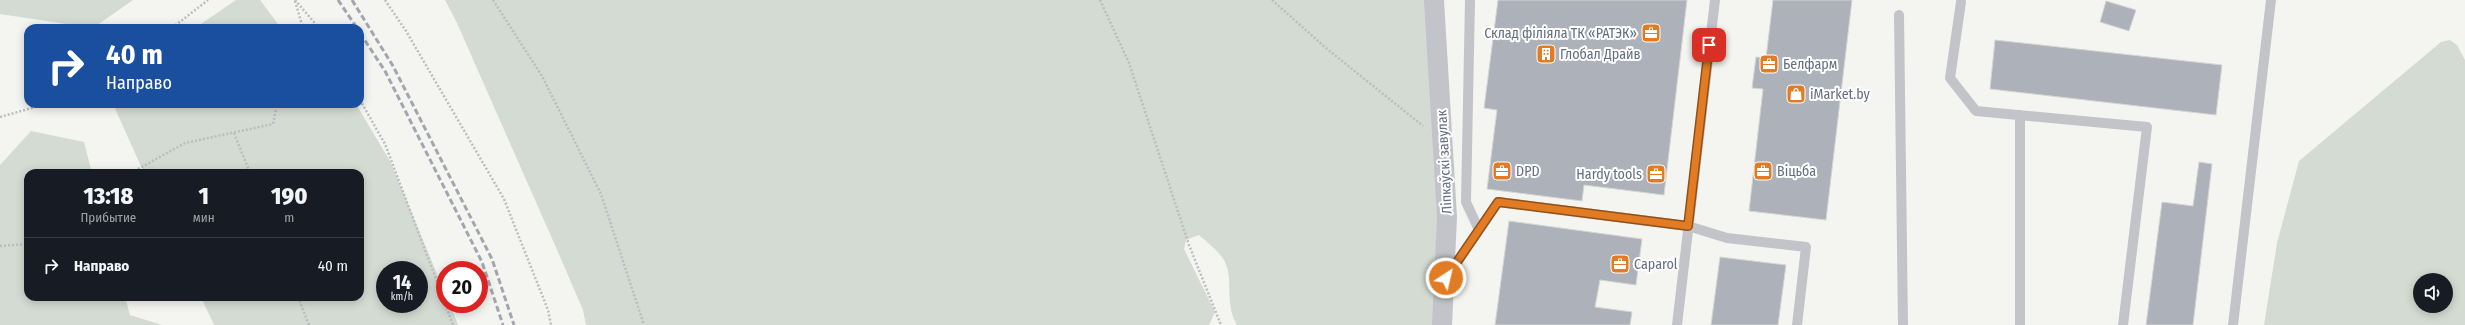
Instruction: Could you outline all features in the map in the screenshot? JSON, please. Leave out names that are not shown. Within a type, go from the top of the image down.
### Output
[{"type":"street","name":"Ліпкаўскі завулак","points":[[1434,0],[1447,217],[1446,278],[1442,325]]},
{"type":"lane","points":[[1470,0],[1466,202],[1479,230]]},
{"type":"lane","points":[[1677,325],[1715,0]]},
{"type":"lane","points":[[2233,325],[2271,0]]},
{"type":"lane","points":[[1961,2],[1950,78],[1976,111],[2147,127],[2123,325]]},
{"type":"lane","points":[[1899,15],[1903,325]]},
{"type":"lane","points":[[2020,115],[2020,325]]},
{"type":"lane","points":[[1446,278],[1498,202],[1688,226],[1727,238],[1806,247],[1797,325]]},
{"type":"path","points":[[177,24],[208,0]]},
{"type":"path","points":[[295,0],[302,24]]},
{"type":"path","points":[[295,0],[316,24]]},
{"type":"path","points":[[385,0],[406,31],[504,199],[548,310],[551,325]]},
{"type":"path","points":[[493,0],[542,76],[601,194],[644,325]]},
{"type":"path","points":[[1100,0],[1128,63],[1189,245],[1221,325]]},
{"type":"path","points":[[1272,0],[1419,125],[1443,132]]},
{"type":"path","points":[[364,107],[385,144],[436,280]]},
{"type":"path","points":[[0,117],[32,108]]},
{"type":"path","points":[[138,169],[185,143],[273,124],[276,108]]},
{"type":"path","points":[[234,133],[248,169]]},
{"type":"path","points":[[0,246],[24,244]]},
{"type":"path","points":[[300,301],[309,325]]},
{"type":"path","points":[[448,313],[453,325]]},
{"type":"shaded area","points":[[0,0],[133,0],[99,24],[66,24],[0,14]]},
{"type":"shaded area","points":[[236,0],[260,0],[278,24],[201,24]]},
{"type":"shaded area","points":[[445,0],[1428,0],[1442,254],[1438,325],[1237,325],[1231,309],[1228,269],[1223,258],[1199,235],[1186,240],[1184,249],[1215,312],[1209,325],[586,325],[583,310],[558,252],[457,23]]},
{"type":"shaded area","points":[[2450,40],[2457,45],[2465,60],[2465,325],[2264,325],[2277,243],[2299,161],[2441,42]]},
{"type":"shaded area","points":[[115,108],[358,108],[391,163],[436,271],[436,313],[453,313],[458,325],[214,325],[203,301],[364,301],[364,169],[142,169]]},
{"type":"shaded area","points":[[31,131],[84,142],[91,169],[24,169],[24,301],[126,301],[130,315],[162,325],[0,325],[0,165]]},
{"type":"building","points":[[1498,0],[1687,0],[1664,195],[1584,185],[1582,201],[1487,189],[1497,110],[1484,108]]},
{"type":"building","points":[[1773,0],[1852,0],[1826,220],[1749,211],[1763,89],[1752,88],[1756,57],[1766,58]]},
{"type":"building","points":[[2106,1],[2136,10],[2129,31],[2100,22]]},
{"type":"building","points":[[1995,40],[2222,65],[2216,115],[1990,89]]},
{"type":"building","points":[[2199,162],[2212,164],[2193,325],[2146,325],[2162,202],[2193,206]]},
{"type":"building","points":[[1509,221],[1642,239],[1636,285],[1600,280],[1595,307],[1632,312],[1630,325],[1495,325]]},
{"type":"building","points":[[1720,257],[1786,265],[1778,325],[1711,325]]},
{"type":"railway","points":[[338,0],[354,24]]},
{"type":"railway","points":[[352,0],[393,66],[492,259],[514,325]]},
{"type":"railway","points":[[364,39],[385,71],[482,262],[503,325]]},
{"type":"place","name":"Склад філіяла ТК «РАТЭК»","points":[[1651,33]]},
{"type":"place","name":"Глобал Драйв","points":[[1546,54]]},
{"type":"place","name":"Белфарм","points":[[1769,64]]},
{"type":"place","name":"iMarket.by","points":[[1796,94]]},
{"type":"place","name":"DPD","points":[[1502,171]]},
{"type":"place","name":"Віцьба","points":[[1763,171]]},
{"type":"place","name":"Hardy tools","points":[[1656,174]]},
{"type":"place","name":"Caparol","points":[[1620,264]]},
{"type":"route","points":[[1446,278],[1498,202],[1688,226],[1709,45]]}]
